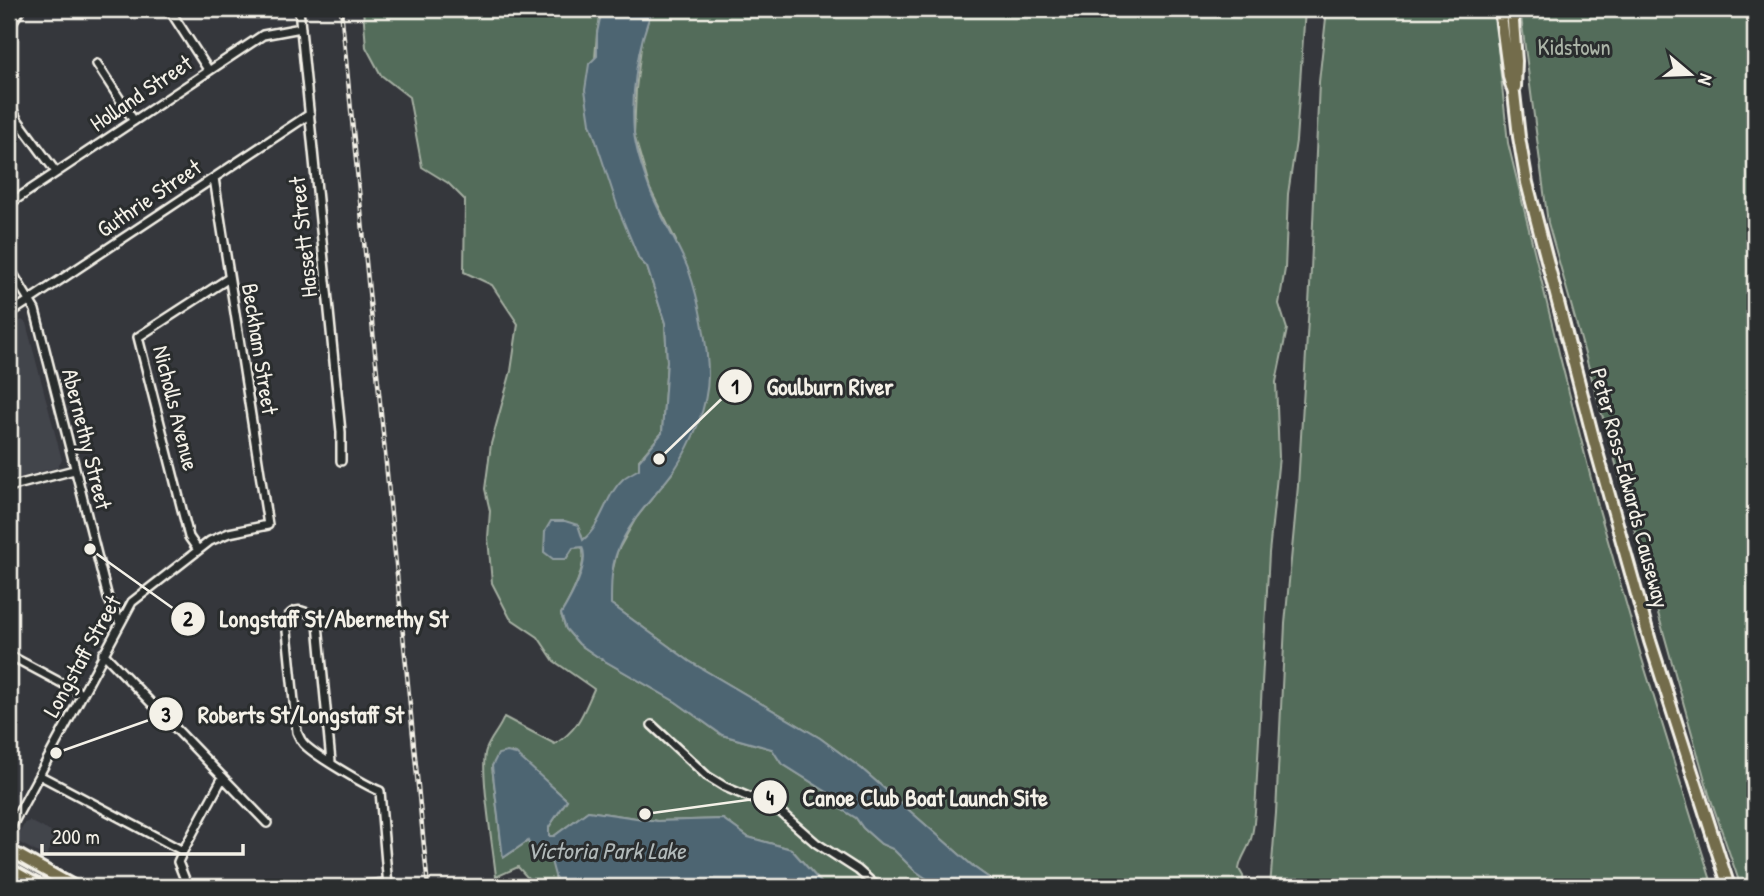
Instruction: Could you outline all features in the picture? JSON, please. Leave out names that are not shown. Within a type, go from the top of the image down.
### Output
[{"type":"highway","name":"Peter Ross-Edwards Causeway","points":[[1500,9],[1511,61]]},
{"type":"highway","name":"Peter Ross-Edwards Causeway","points":[[1512,9],[1511,61],[1514,93],[1530,195],[1595,445],[1650,641],[1729,887]]},
{"type":"highway","points":[[9,850],[75,887]]},
{"type":"highway","points":[[9,869],[41,887]]},
{"type":"street","points":[[9,26],[21,9]]},
{"type":"street","points":[[169,9],[209,71]]},
{"type":"street","name":"Hassett Street","points":[[299,9],[340,418],[341,461]]},
{"type":"street","name":"Holland Street","points":[[9,204],[264,35],[301,28]]},
{"type":"street","points":[[97,64],[134,121]]},
{"type":"street","points":[[9,103],[56,172]]},
{"type":"street","name":"Guthrie Street","points":[[9,314],[310,114]]},
{"type":"street","name":"Beckham Street","points":[[214,178],[268,525]]},
{"type":"street","name":"Abernethy Street","points":[[9,267],[35,310],[108,598],[120,623]]},
{"type":"street","name":"Nicholls Avenue","points":[[198,550],[189,537],[138,337],[229,278]]},
{"type":"street","points":[[9,487],[74,470]]},
{"type":"street","name":"Longstaff Street","points":[[9,831],[132,602],[210,541],[229,533],[268,525]]},
{"type":"street","points":[[331,762],[318,624],[315,618],[300,610],[290,613],[286,621],[297,732],[303,743],[320,756],[380,791],[388,885],[340,887]]},
{"type":"street","points":[[103,653],[267,823]]},
{"type":"street","points":[[9,654],[82,694]]},
{"type":"street","points":[[652,725],[707,776],[778,809],[816,843],[858,870],[877,887]]},
{"type":"street","points":[[39,775],[183,851]]},
{"type":"street","points":[[188,887],[178,862],[223,777]]},
{"type":"shaded area","points":[[22,320],[26,323],[62,460],[58,467],[9,480],[9,328]]},
{"type":"shaded area","points":[[30,821],[57,835],[46,857],[20,843],[18,835],[25,823]]},
{"type":"green space","points":[[363,9],[602,9],[597,33],[590,123],[639,259],[647,267],[665,323],[667,361],[662,433],[639,460],[639,469],[598,521],[594,531],[583,540],[578,526],[566,559],[573,548],[582,547],[583,562],[578,581],[561,614],[566,629],[579,644],[598,657],[676,702],[722,735],[772,749],[781,763],[830,794],[841,809],[856,818],[881,844],[893,849],[914,870],[939,887],[825,887],[791,849],[748,837],[723,819],[657,821],[588,811],[554,836],[549,836],[549,827],[567,800],[512,752],[492,766],[503,858],[528,841],[552,853],[558,887],[536,887],[518,867],[496,877],[484,773],[488,746],[504,717],[555,744],[575,726],[594,689],[554,661],[538,637],[510,618],[492,583],[488,538],[490,511],[485,489],[491,444],[511,371],[518,324],[492,285],[464,272],[465,200],[448,183],[422,167],[409,97],[381,75],[366,47]]},
{"type":"green space","points":[[653,9],[1305,9],[1296,141],[1288,194],[1285,269],[1279,304],[1287,329],[1276,382],[1279,457],[1269,553],[1255,813],[1252,837],[1239,869],[1244,887],[1002,887],[975,868],[862,769],[820,738],[689,661],[611,604],[611,577],[617,552],[636,518],[674,471],[676,241],[650,189],[634,135],[643,31]]},
{"type":"green space","points":[[1327,9],[1494,9],[1508,143],[1560,357],[1598,506],[1642,659],[1713,887],[1270,887],[1285,624],[1298,486],[1319,82]]},
{"type":"green space","name":"Kidstown","points":[[1520,9],[1755,9],[1755,887],[1741,887],[1709,794],[1548,223]]},
{"type":"water","points":[[602,9],[653,9],[636,70],[633,102],[635,140],[650,190],[693,283],[708,363],[705,400],[687,448],[675,469],[629,529],[617,552],[612,571],[611,604],[689,661],[820,738],[862,769],[975,868],[1002,887],[939,887],[914,870],[893,849],[881,844],[856,818],[841,809],[830,794],[781,763],[772,749],[722,735],[676,702],[598,657],[579,644],[566,629],[561,614],[578,581],[584,554],[582,547],[573,548],[566,559],[553,559],[544,552],[545,531],[551,521],[565,521],[578,525],[583,540],[595,526],[618,485],[639,469],[639,461],[662,433],[667,361],[665,323],[647,267],[639,259],[619,211],[590,123],[585,90],[589,64],[597,56],[597,33]]},
{"type":"water","name":"Victoria Park Lake","points":[[498,754],[516,754],[567,800],[549,827],[549,836],[554,836],[588,811],[657,821],[723,819],[748,837],[791,849],[825,887],[558,887],[551,861],[552,853],[531,849],[528,841],[503,858],[492,766]]},
{"type":"railway","points":[[341,9],[428,887]]},
{"type":"place","name":"Goulburn River","points":[[659,459]]},
{"type":"place","name":"Longstaff St/Abernethy St","points":[[90,549]]},
{"type":"place","name":"Roberts St/Longstaff St","points":[[56,753]]},
{"type":"place","name":"Canoe Club Boat Launch Site","points":[[645,814]]}]
